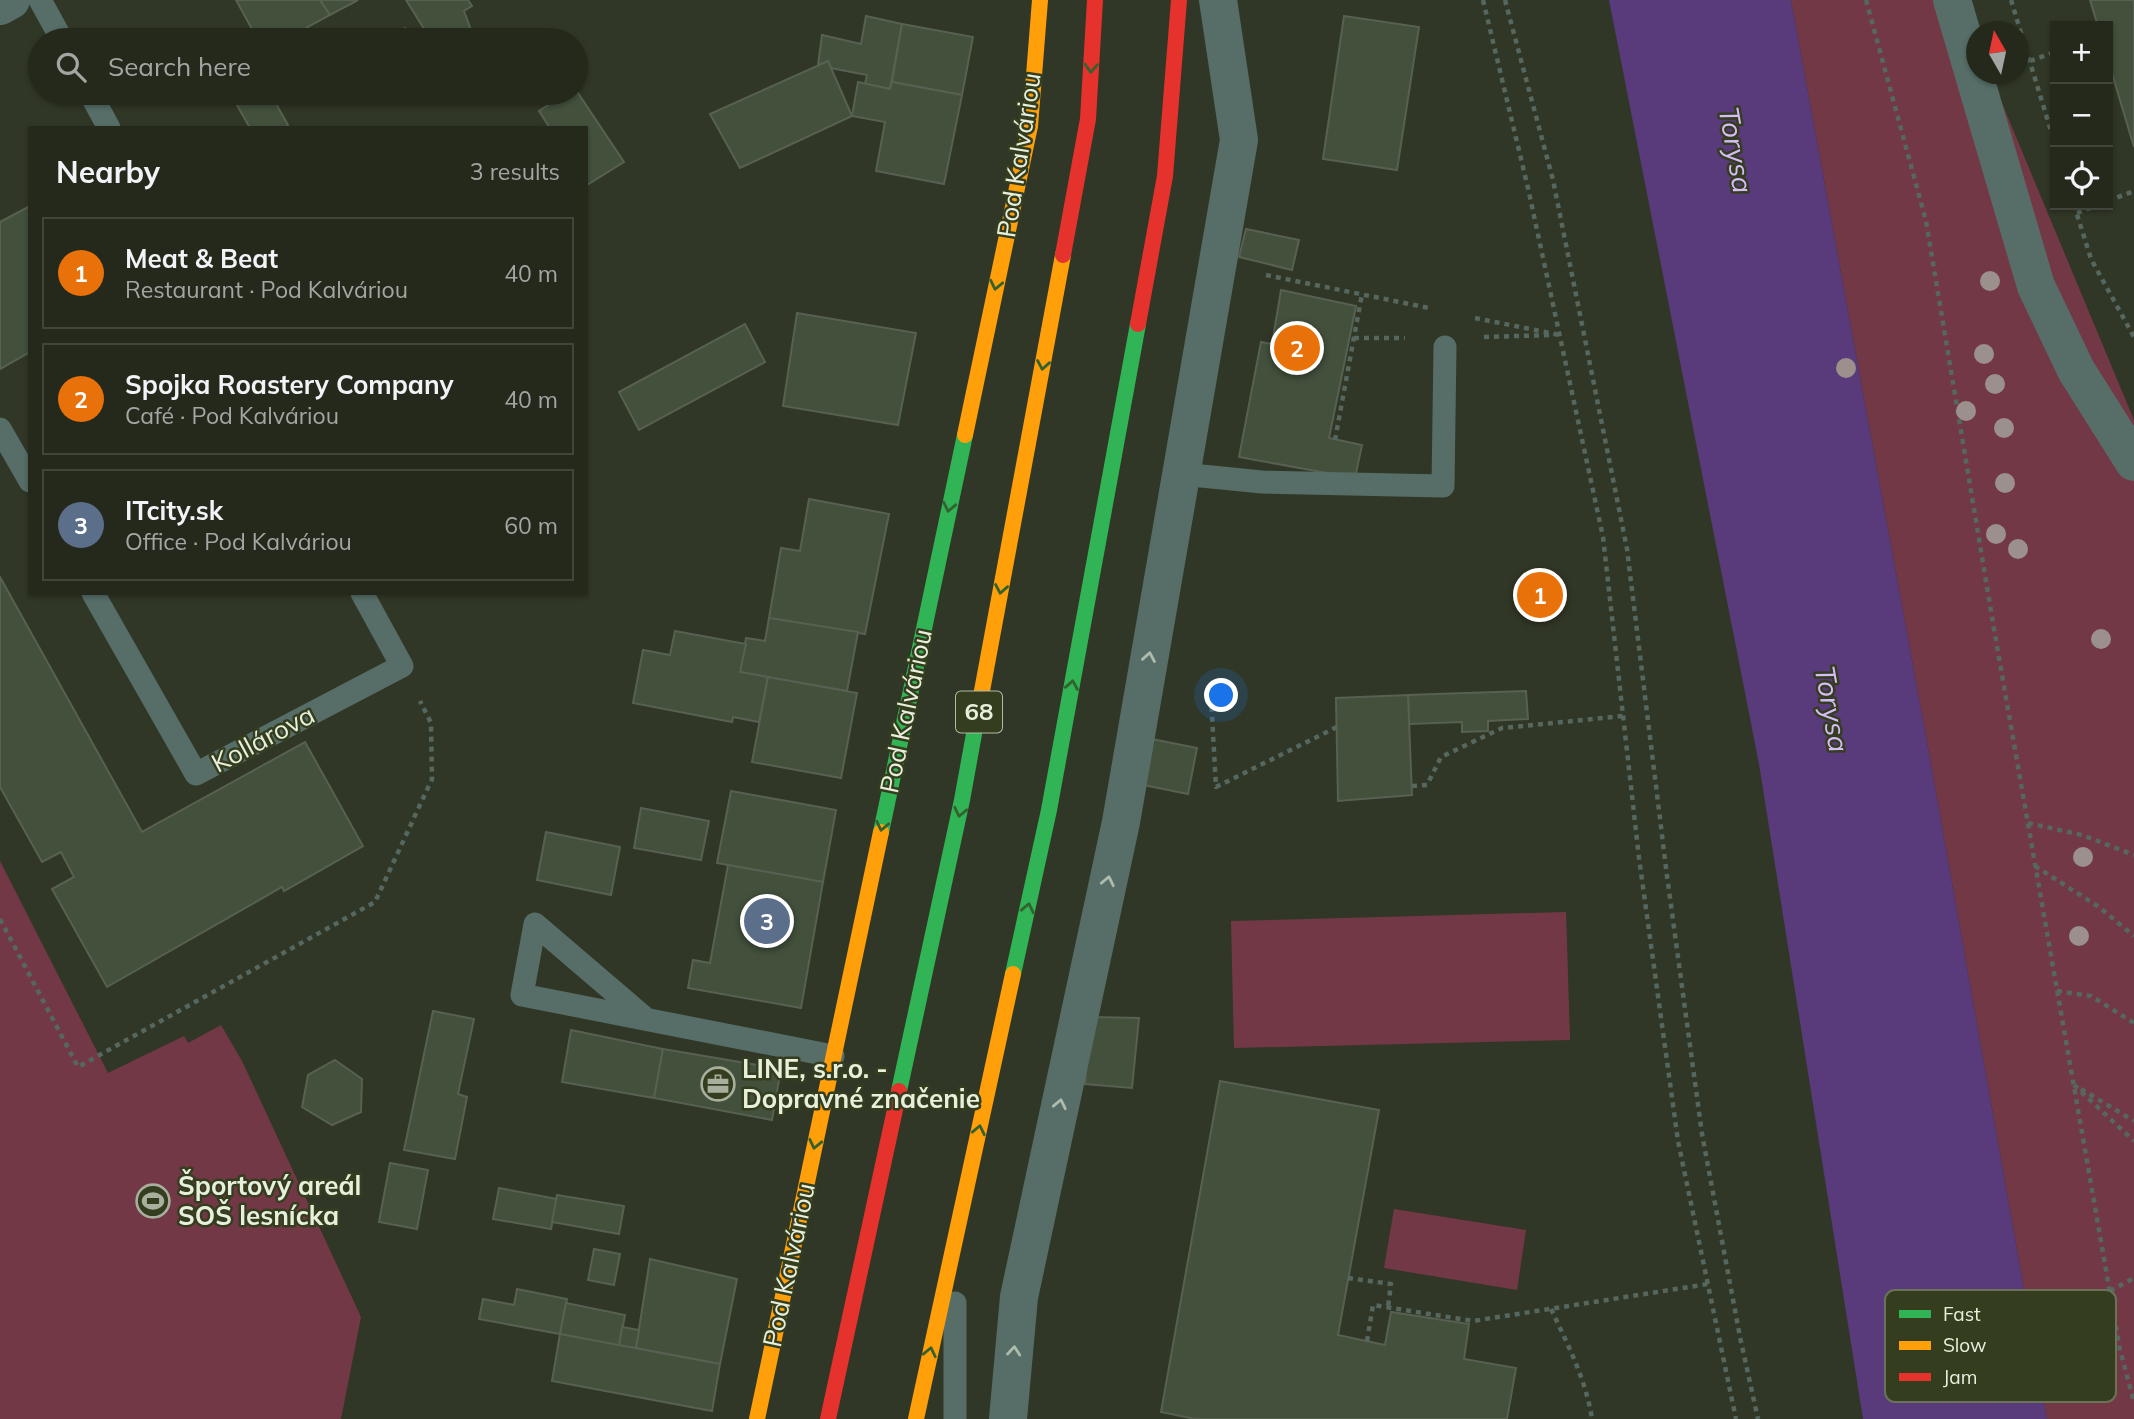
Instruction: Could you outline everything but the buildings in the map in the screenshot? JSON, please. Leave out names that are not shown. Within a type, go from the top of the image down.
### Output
[{"type":"main road","name":"Pod Kalváriou","points":[[757,1419],[1030,126],[1040,0]]},
{"type":"main road","name":"68","points":[[828,1419],[962,800],[1088,119],[1095,0]]},
{"type":"main road","points":[[916,1419],[1049,810],[1165,176],[1179,0]]},
{"type":"street","points":[[0,6],[11,0]]},
{"type":"street","points":[[1008,1419],[1019,1297],[1121,822],[1239,140],[1218,0]]},
{"type":"street","points":[[1952,0],[2036,286],[2076,370],[2134,462]]},
{"type":"lane","points":[[40,0],[55,28]]},
{"type":"lane","points":[[97,105],[108,126]]},
{"type":"lane","points":[[1181,474],[1262,482],[1443,486],[1445,347]]},
{"type":"lane","points":[[0,429],[28,478]]},
{"type":"lane","name":"Kollárova","points":[[94,595],[196,774],[402,666]]},
{"type":"lane","points":[[363,595],[402,666]]},
{"type":"lane","points":[[646,1019],[535,924],[522,995],[833,1056]]},
{"type":"lane","points":[[955,1241],[955,1419]]},
{"type":"path","points":[[1483,0],[1528,188],[1603,537],[1639,858],[1678,1141],[1736,1419]]},
{"type":"path","points":[[1505,0],[1553,180],[1627,549],[1702,1134],[1758,1419]]},
{"type":"path","points":[[1866,0],[1926,221],[2027,823],[2110,1290]]},
{"type":"path","points":[[2011,0],[2017,21]]},
{"type":"path","points":[[2050,54],[2029,61],[2050,128]]},
{"type":"path","points":[[2113,199],[2134,191]]},
{"type":"path","points":[[2076,210],[2091,259],[2134,337]]},
{"type":"path","points":[[2077,213],[2085,210]]},
{"type":"path","points":[[1217,265],[1441,311]]},
{"type":"path","points":[[1335,440],[1362,295]]},
{"type":"path","points":[[1468,317],[1560,335]]},
{"type":"path","points":[[1481,337],[1560,335]]},
{"type":"path","points":[[0,919],[78,1067],[375,902],[432,779],[431,723],[402,666]]},
{"type":"path","points":[[1211,697],[1216,787],[1337,727]]},
{"type":"path","points":[[1412,786],[1427,785],[1441,757],[1502,728],[1623,716]]},
{"type":"path","points":[[2027,823],[2082,835],[2134,855]]},
{"type":"path","points":[[2035,866],[2099,908],[2134,936]]},
{"type":"path","points":[[2057,991],[2091,996],[2134,1023]]},
{"type":"path","points":[[2074,1085],[2134,1121]]},
{"type":"path","points":[[2074,1085],[2134,1141]]},
{"type":"path","points":[[1348,1278],[1391,1284],[1388,1307]]},
{"type":"path","points":[[2113,1290],[2134,1278]]},
{"type":"path","points":[[1367,1341],[1373,1305],[1473,1321],[1708,1284]]},
{"type":"path","points":[[1551,1309],[1575,1359],[1590,1401],[1592,1419]]},
{"type":"path","points":[[2116,1327],[2134,1402]]},
{"type":"shaded area","points":[[1791,0],[1959,0],[1968,21],[1966,84],[1994,84],[2134,420],[2134,1419],[2047,1419],[2044,1402],[2116,1402],[2116,1290],[2024,1290]]},
{"type":"shaded area","name":"Športový areál SOŠ lesnícka","points":[[0,861],[108,1073],[184,1036],[188,1043],[221,1025],[242,1061],[361,1317],[341,1419],[0,1419]]},
{"type":"shaded area","points":[[1566,912],[1570,1040],[1234,1048],[1231,921]]},
{"type":"shaded area","points":[[1394,1209],[1526,1230],[1517,1290],[1384,1268]]},
{"type":"water","name":"Torysa","points":[[1609,0],[1791,0],[2024,1290],[1885,1290],[1885,1402],[2044,1402],[2047,1419],[1863,1419],[1759,764]]},
{"type":"traffic: fast","points":[[1013,974],[1049,810],[1138,324]]},
{"type":"traffic: fast","points":[[881,832],[965,435]]},
{"type":"traffic: fast","points":[[899,1091],[976,723]]},
{"type":"traffic: slow","points":[[965,435],[1030,126],[1040,0]]},
{"type":"traffic: slow","points":[[976,723],[1063,255]]},
{"type":"traffic: slow","points":[[757,1419],[881,832]]},
{"type":"traffic: slow","points":[[916,1419],[1013,974]]},
{"type":"traffic: jam","points":[[1063,255],[1088,119],[1095,0]]},
{"type":"traffic: jam","points":[[1138,324],[1165,176],[1179,0]]},
{"type":"traffic: jam","points":[[828,1419],[899,1091]]},
{"type":"place","name":"Spojka Roastery Company","points":[[1297,348]]},
{"type":"place","name":"Meat & Beat","points":[[1540,595]]},
{"type":"place","name":"ITcity.sk","points":[[767,921]]},
{"type":"place","name":"LINE, s.r.o. - Dopravné značenie","points":[[718,1084]]},
{"type":"place","name":"Športový areál SOŠ lesnícka","points":[[153,1201]]}]
